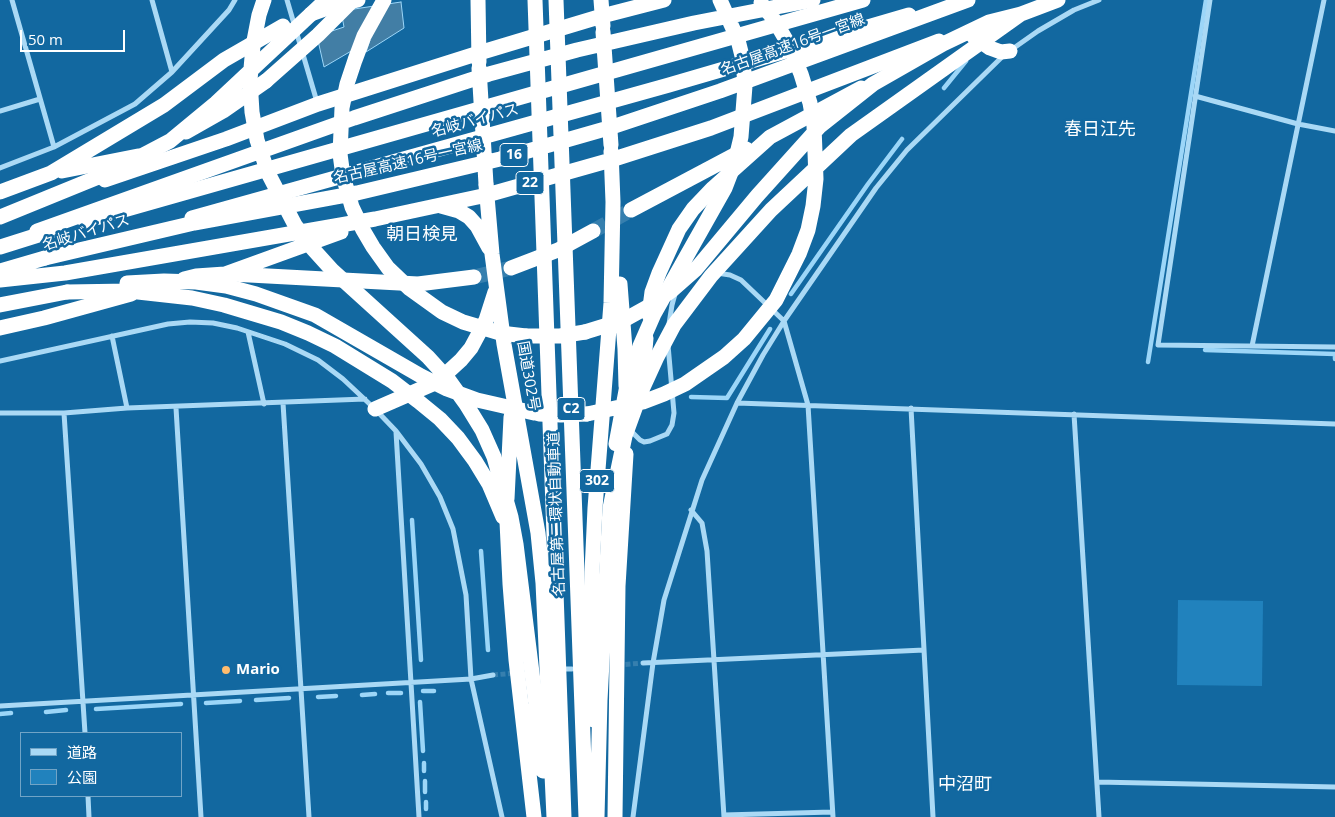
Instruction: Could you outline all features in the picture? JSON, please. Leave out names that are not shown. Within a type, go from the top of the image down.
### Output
[{"type":"highway","points":[[264,0],[253,46],[250,80],[252,112],[257,140],[268,173],[295,225],[313,249],[332,270],[428,357],[448,379],[482,430],[502,480],[511,517],[521,586],[548,817]]},
{"type":"highway","points":[[170,141],[216,103],[326,0]]},
{"type":"highway","points":[[0,216],[113,171],[224,111],[266,81],[318,35],[353,0]]},
{"type":"highway","points":[[302,17],[339,4],[360,0]]},
{"type":"highway","points":[[384,0],[364,36],[347,84],[342,108],[340,154],[343,176],[352,207],[363,230],[388,268],[410,290],[442,312],[462,322],[500,333],[543,337],[585,332],[624,320],[651,305],[671,291],[696,269],[756,196],[820,126],[873,84],[943,44],[989,22],[1021,14],[1058,0]]},
{"type":"highway","name":"国道302号","points":[[478,0],[479,60],[486,189],[492,254],[512,393],[531,486],[543,583],[554,817]]},
{"type":"highway","name":"名古屋第二環状自動車道","points":[[535,0],[564,817]]},
{"type":"highway","name":"名古屋第二環状自動車道","points":[[556,0],[586,817]]},
{"type":"highway","name":"302","points":[[597,817],[598,667],[592,572],[595,508],[611,304],[613,202],[601,0]]},
{"type":"highway","points":[[0,216],[226,139],[318,104],[479,60],[602,16],[664,0]]},
{"type":"highway","points":[[597,817],[600,700],[610,508],[619,421],[627,385],[654,314],[725,188],[735,162],[741,137],[745,86],[742,60],[738,40],[720,0]]},
{"type":"highway","points":[[0,305],[67,292],[131,283],[196,282],[226,286],[256,294],[315,315],[421,376],[447,389],[477,400],[534,413],[561,415],[587,414],[643,402],[664,394],[685,384],[724,357],[761,320],[776,300],[788,278],[808,230],[816,179],[814,126],[810,103],[789,45],[775,21],[759,0]]},
{"type":"highway","points":[[0,243],[354,118],[489,74],[596,45],[694,23],[813,0]]},
{"type":"highway","name":"名岐バイパス","points":[[0,247],[28,237],[190,190],[863,0]]},
{"type":"highway","name":"名岐バイパス","points":[[0,279],[226,208],[669,85],[961,0]]},
{"type":"highway","name":"名古屋高速16号一宮線","points":[[0,271],[45,258],[194,223],[357,193],[500,159],[612,127],[720,91],[968,0]]},
{"type":"highway","name":"22","points":[[0,279],[66,273],[441,206],[486,189],[611,160],[711,128],[937,42],[1037,0]]},
{"type":"highway","points":[[610,508],[625,436],[641,392],[674,325],[711,276],[771,210],[851,135],[1021,14]]},
{"type":"highway","points":[[51,173],[164,105],[224,60],[283,26]]},
{"type":"highway","points":[[965,30],[990,48],[1001,52],[1010,51]]},
{"type":"highway","points":[[631,210],[892,72],[937,42]]},
{"type":"highway","points":[[626,393],[642,367],[652,292],[680,229],[699,202],[770,137]]},
{"type":"highway","points":[[0,192],[51,173],[226,139]]},
{"type":"highway","points":[[613,202],[625,349],[628,428],[618,586],[615,810]]},
{"type":"highway","points":[[441,206],[459,211],[469,217],[477,226],[492,254]]},
{"type":"highway","points":[[225,274],[375,219]]},
{"type":"highway","points":[[511,268],[558,250],[593,231]]},
{"type":"highway","points":[[0,328],[44,318],[196,276],[225,274],[418,284],[474,277]]},
{"type":"highway","points":[[370,404],[437,382],[461,360],[486,320],[496,288]]},
{"type":"highway","points":[[67,292],[129,291],[192,298],[224,305],[272,319],[308,333],[370,367],[440,419],[458,438],[475,461],[489,484],[501,510],[521,586]]},
{"type":"highway","points":[[512,393],[506,514],[516,660],[534,811]]},
{"type":"street","points":[[12,0],[54,147]]},
{"type":"street","points":[[152,0],[172,72]]},
{"type":"street","points":[[0,168],[54,147],[135,104],[172,72],[229,10],[235,0]]},
{"type":"street","points":[[287,0],[318,104]]},
{"type":"street","points":[[633,817],[664,600],[702,480],[737,403],[784,322],[876,188],[907,150],[1010,51],[1038,31],[1099,0]]},
{"type":"street","points":[[1210,0],[1158,344],[1335,347]]},
{"type":"street","points":[[1252,346],[1324,0]]},
{"type":"street","points":[[1195,96],[1298,124],[1335,131]]},
{"type":"street","points":[[0,111],[40,99]]},
{"type":"street","points":[[628,428],[640,440],[650,442],[667,434],[672,425],[674,413],[667,341],[670,311],[675,295],[687,281],[701,275],[720,273],[730,275],[741,280],[784,322],[808,406],[833,814],[724,816],[707,551],[702,523],[692,510]]},
{"type":"street","points":[[0,361],[168,324],[190,322],[213,323],[237,328],[285,344],[318,360],[343,379],[396,432],[426,472],[440,497],[453,529],[466,595],[470,679],[502,817]]},
{"type":"street","points":[[248,332],[264,404]]},
{"type":"street","points":[[112,336],[127,408]]},
{"type":"street","points":[[0,413],[283,403],[370,404]]},
{"type":"street","points":[[283,403],[309,817]]},
{"type":"street","points":[[737,403],[1335,424]]},
{"type":"street","points":[[176,408],[201,817]]},
{"type":"street","points":[[911,408],[933,817]]},
{"type":"street","points":[[64,412],[85,732]]},
{"type":"street","points":[[1074,414],[1099,817]]},
{"type":"street","points":[[396,432],[419,817]]},
{"type":"street","points":[[643,664],[924,650]]},
{"type":"street","points":[[0,706],[470,679],[493,675]]},
{"type":"street","points":[[1097,782],[1335,787]]},
{"type":"street","points":[[88,797],[89,817]]},
{"type":"green space","points":[[1178,600],[1263,601],[1262,686],[1177,685]]},
{"type":"shaded area","points":[[401,2],[404,28],[366,52],[370,40],[324,67],[317,36],[344,27],[341,11]]},
{"type":"waterway","points":[[1148,362],[1206,0]]},
{"type":"waterway","points":[[944,88],[966,61]]},
{"type":"waterway","points":[[791,294],[902,139]]},
{"type":"waterway","points":[[691,397],[727,398],[770,329]]},
{"type":"waterway","points":[[1205,350],[1335,354],[1335,359]]},
{"type":"waterway","points":[[412,520],[421,660]]},
{"type":"waterway","points":[[481,551],[488,650]]},
{"type":"waterway","points":[[423,691],[434,691]]},
{"type":"waterway","points":[[388,693],[401,693]]},
{"type":"waterway","points":[[362,695],[375,694]]},
{"type":"waterway","points":[[318,697],[336,696]]},
{"type":"waterway","points":[[256,700],[289,698]]},
{"type":"waterway","points":[[206,703],[240,701]]},
{"type":"waterway","points":[[420,702],[423,751]]},
{"type":"waterway","points":[[96,709],[181,704]]},
{"type":"waterway","points":[[46,712],[66,710]]},
{"type":"waterway","points":[[0,714],[11,713]]},
{"type":"waterway","points":[[424,763],[424,771]]},
{"type":"waterway","points":[[425,781],[425,792]]},
{"type":"waterway","points":[[426,802],[426,809]]},
{"type":"tunnel","points":[[593,231],[631,210]]},
{"type":"tunnel","points":[[474,277],[511,268]]},
{"type":"tunnel","points":[[618,665],[643,663]]},
{"type":"tunnel","points":[[493,675],[517,673]]},
{"type":"place","name":"Mario","points":[[226,670]]},
{"type":"district","name":"春日江先","points":[[1100,130]]},
{"type":"district","name":"朝日検見","points":[[422,235]]},
{"type":"district","name":"中沼町","points":[[965,785]]}]
